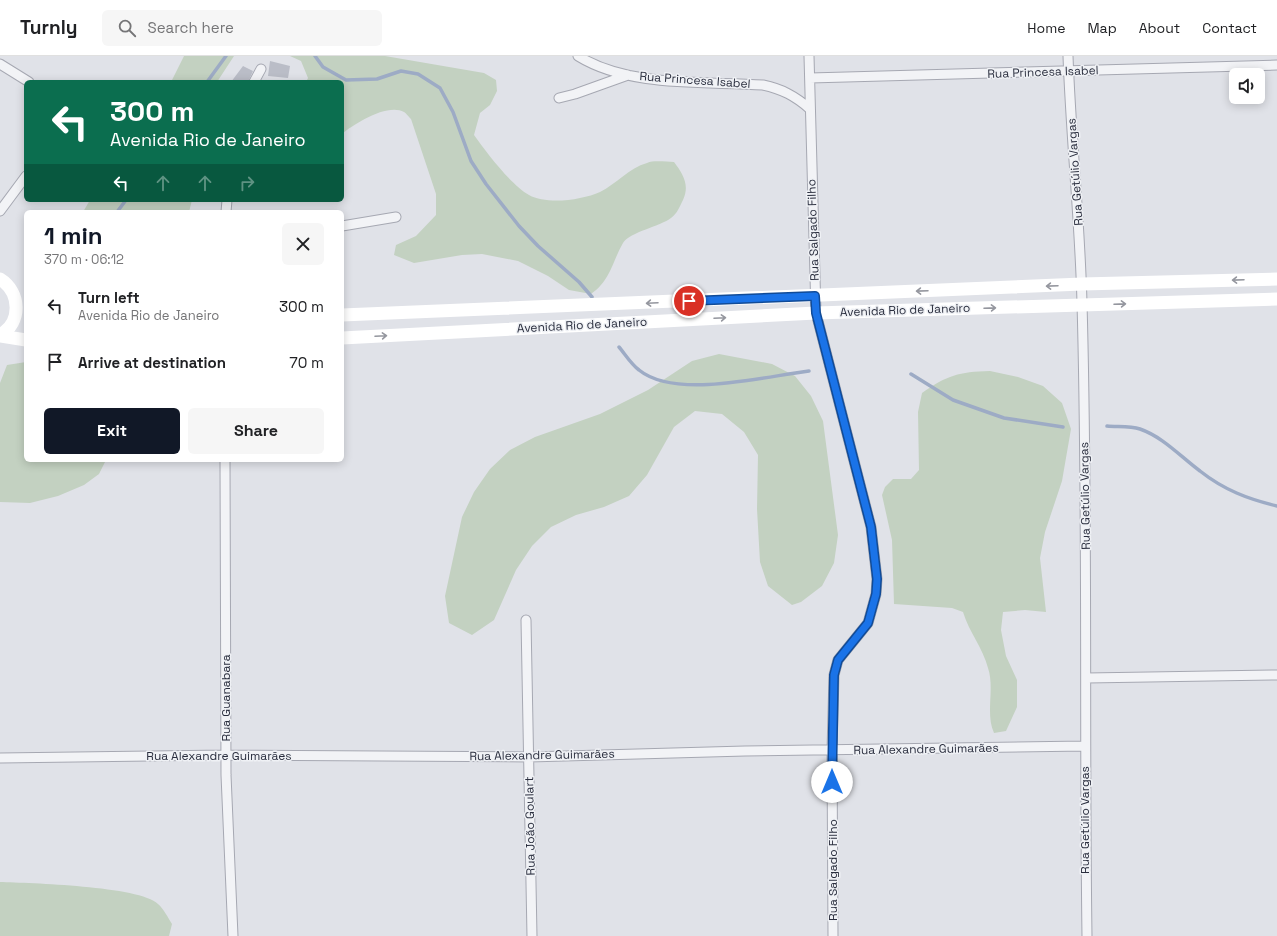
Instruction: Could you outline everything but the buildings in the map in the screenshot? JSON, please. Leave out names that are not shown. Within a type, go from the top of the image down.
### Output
[{"type":"main road","points":[[0,279],[13,292],[21,312],[0,336]]},
{"type":"main road","name":"Avenida Rio de Janeiro","points":[[344,315],[1082,284],[1277,279]]},
{"type":"main road","name":"Avenida Rio de Janeiro","points":[[344,338],[816,313],[1277,299]]},
{"type":"main road","points":[[0,336],[24,340]]},
{"type":"street","name":"Rua Princesa Isabel","points":[[578,56],[599,67],[650,79],[763,85],[788,93],[810,108]]},
{"type":"street","name":"Rua Salgado Filho","points":[[809,56],[816,313],[871,527],[877,579],[876,594],[868,623],[838,660],[834,675],[832,751],[833,936]]},
{"type":"street","name":"Rua Getúlio Vargas","points":[[1068,56],[1082,284],[1087,678],[1085,746],[1086,936]]},
{"type":"street","points":[[0,64],[26,80]]},
{"type":"street","name":"Rua Princesa Isabel","points":[[810,78],[1277,65]]},
{"type":"street","points":[[255,80],[261,70]]},
{"type":"street","points":[[558,98],[575,94],[628,75]]},
{"type":"street","points":[[0,211],[24,179]]},
{"type":"street","points":[[344,226],[396,217]]},
{"type":"street","name":"Rua Guanabara","points":[[225,462],[226,755],[233,936]]},
{"type":"street","name":"Rua João Goulart","points":[[526,620],[532,936]]},
{"type":"street","points":[[1087,678],[1277,675]]},
{"type":"street","name":"Rua Alexandre Guimarães","points":[[0,758],[226,755],[528,756],[1085,746]]},
{"type":"green space","points":[[184,56],[234,56],[218,80],[172,80]]},
{"type":"green space","points":[[290,56],[385,56],[484,73],[496,80],[497,91],[490,105],[480,113],[474,135],[507,177],[522,191],[536,198],[555,201],[593,195],[606,189],[628,172],[640,165],[657,161],[674,162],[686,185],[685,195],[678,210],[671,218],[639,232],[623,243],[607,277],[598,289],[591,294],[569,290],[548,276],[518,261],[482,254],[462,255],[414,263],[394,255],[396,245],[416,236],[436,215],[436,194],[411,119],[404,112],[389,110],[380,112],[362,120],[344,132],[344,80],[307,80],[308,78],[301,61]]},
{"type":"green space","points":[[89,202],[192,202],[190,210],[84,210]]},
{"type":"green space","points":[[719,354],[772,364],[795,376],[811,396],[823,421],[838,535],[834,563],[822,586],[801,602],[792,605],[768,586],[760,562],[757,509],[758,455],[744,432],[722,414],[695,411],[674,427],[647,475],[629,496],[604,507],[576,515],[551,527],[532,546],[516,570],[494,620],[472,635],[449,623],[445,596],[462,517],[474,492],[490,469],[510,450],[535,437],[600,414],[648,390],[692,361]]},
{"type":"green space","points":[[24,362],[24,462],[105,462],[99,474],[84,485],[58,496],[30,503],[0,502],[0,383],[7,365]]},
{"type":"green space","points":[[990,371],[1018,377],[1043,386],[1062,403],[1071,429],[1062,481],[1045,532],[1040,558],[1046,612],[1025,610],[1003,612],[1001,630],[1006,656],[1017,680],[1017,707],[1006,731],[994,733],[990,717],[991,684],[988,668],[963,612],[952,608],[894,604],[892,540],[882,495],[885,487],[893,479],[911,479],[919,470],[918,412],[922,393],[947,378],[970,372]]},
{"type":"green space","points":[[0,882],[34,883],[108,889],[147,898],[160,906],[172,924],[169,936],[0,936]]},
{"type":"waterway","points":[[208,80],[226,56]]},
{"type":"waterway","points":[[315,56],[323,67],[346,80],[377,79],[401,71],[418,74],[440,88],[453,112],[471,161],[486,184],[519,226],[538,246],[579,282],[592,297]]},
{"type":"waterway","points":[[118,210],[124,202]]},
{"type":"waterway","points":[[619,347],[639,370],[655,379],[675,384],[722,384],[809,371]]},
{"type":"waterway","points":[[911,374],[953,400],[1004,418],[1063,427]]},
{"type":"waterway","points":[[1107,426],[1140,429],[1164,442],[1218,484],[1246,497],[1277,506]]},
{"type":"route","points":[[689,301],[815,296],[816,313],[871,527],[877,579],[873,609],[868,623],[838,660],[834,675],[832,694],[832,782]]}]
